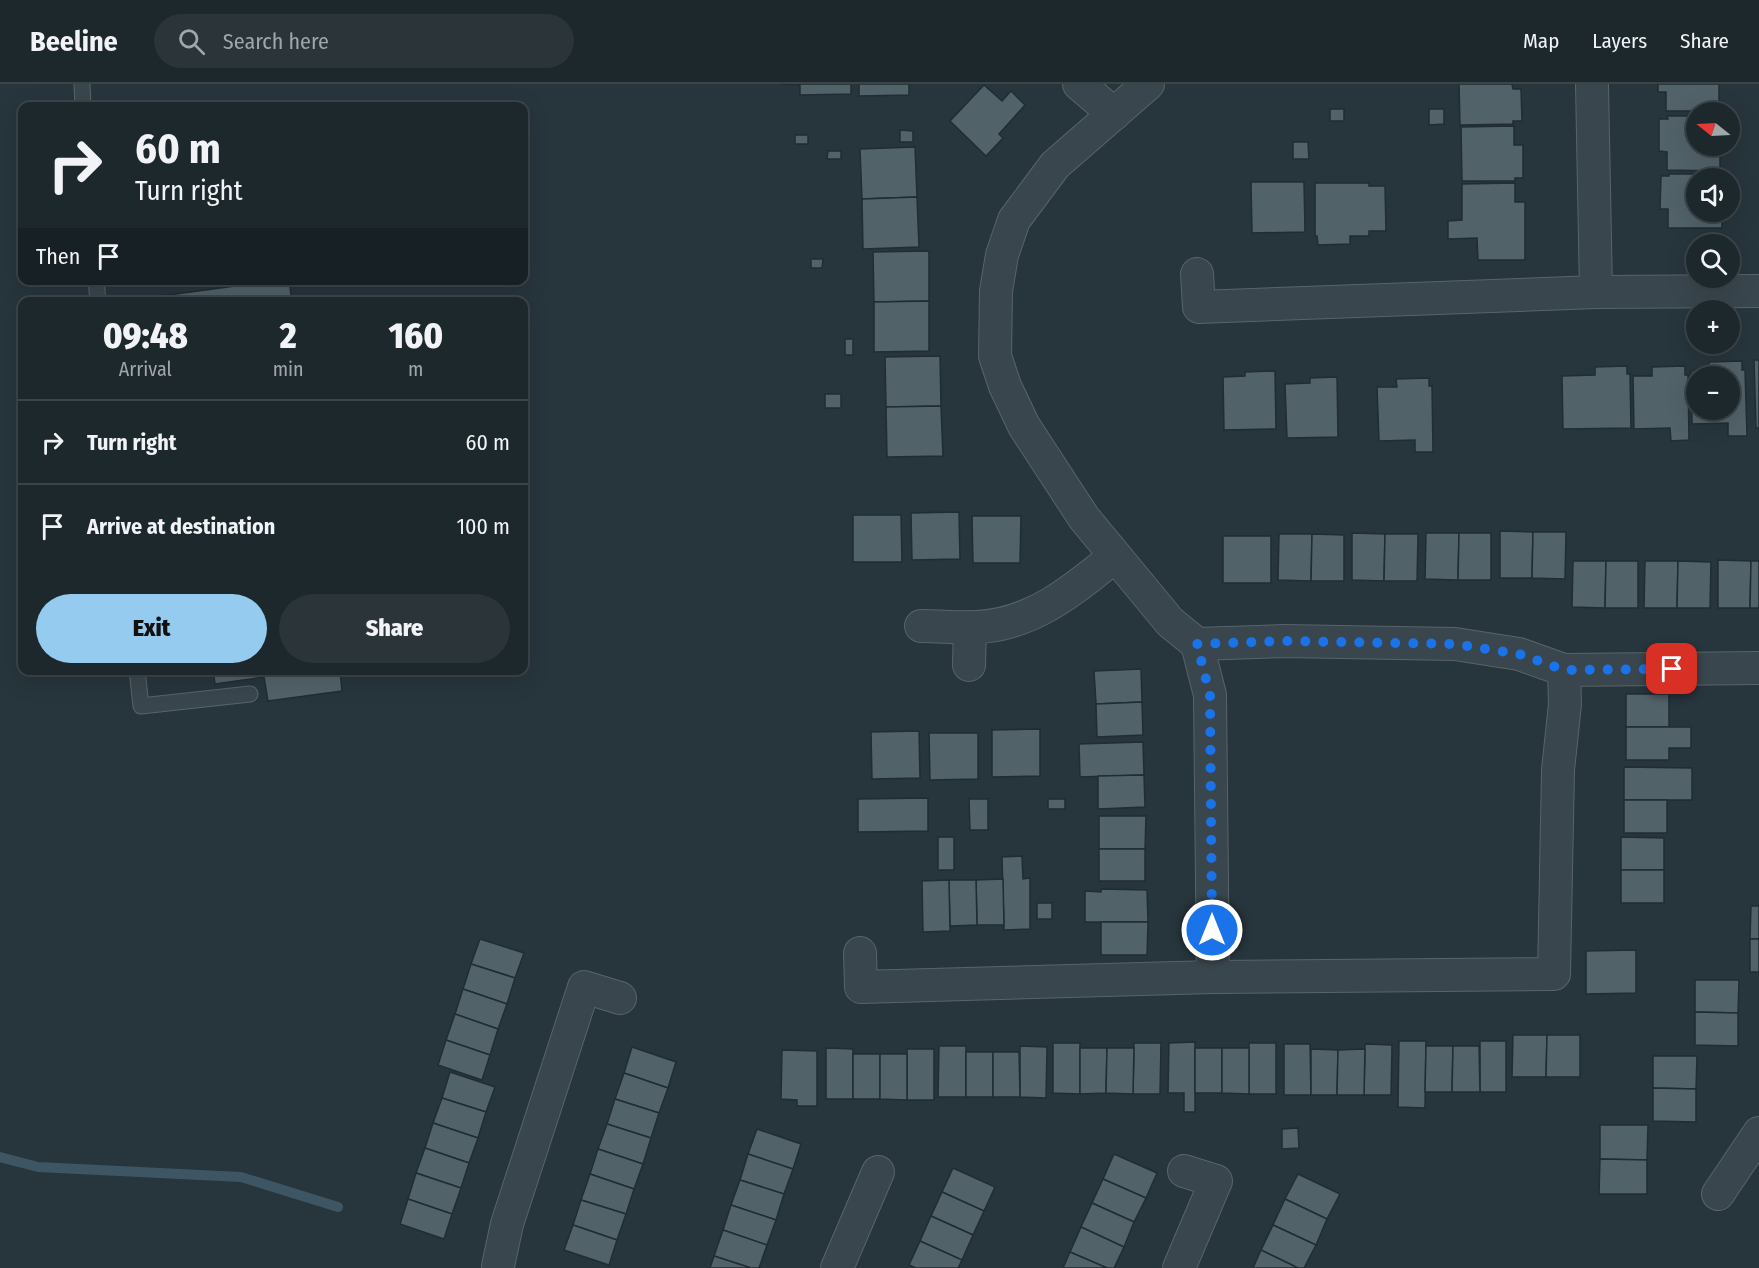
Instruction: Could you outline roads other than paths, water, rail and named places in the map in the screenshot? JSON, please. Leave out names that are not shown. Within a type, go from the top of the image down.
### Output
[{"type":"street","points":[[1079,84],[1114,114]]},
{"type":"street","points":[[1148,84],[1055,165],[1014,220],[1002,255],[996,291],[995,356],[1005,386],[1024,426],[1084,518],[1170,622],[1197,644],[1210,695],[1213,977]]},
{"type":"street","points":[[1592,84],[1596,292]]},
{"type":"street","points":[[1197,274],[1199,307],[1596,292],[1759,291]]},
{"type":"street","points":[[921,626],[979,628],[1025,618],[1071,592],[1115,556]]},
{"type":"street","points":[[969,665],[970,627]]},
{"type":"street","points":[[1197,644],[1285,641],[1455,644],[1519,654],[1564,670],[1759,668]]},
{"type":"street","points":[[860,953],[861,987],[1213,977],[1554,974],[1558,770],[1565,704],[1564,670]]},
{"type":"street","points":[[493,1267],[584,987],[620,999]]},
{"type":"street","points":[[1718,1194],[1750,1165],[1759,1133]]},
{"type":"street","points":[[1179,1268],[1216,1181],[1184,1171]]},
{"type":"street","points":[[837,1268],[878,1172]]},
{"type":"lane","points":[[82,84],[84,102]]},
{"type":"lane","points":[[138,675],[141,706],[250,694]]},
{"type":"waterway","points":[[0,1157],[38,1167],[241,1177],[338,1207]]}]
